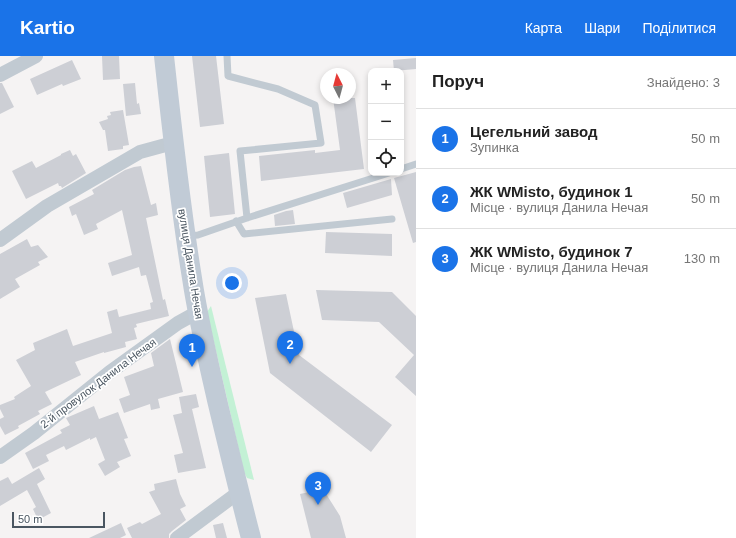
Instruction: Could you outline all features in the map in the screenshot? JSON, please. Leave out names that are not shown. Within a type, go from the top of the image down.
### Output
[{"type":"main road","name":"вулиця Данила Нечая","points":[[164,56],[185,237],[198,312],[251,538]]},
{"type":"street","points":[[0,75],[36,56]]},
{"type":"street","points":[[0,240],[47,206],[140,152],[173,143]]},
{"type":"street","name":"2-й провулок Данила Нечая","points":[[0,457],[34,433],[110,372],[178,323],[198,312]]},
{"type":"street","points":[[177,538],[239,492]]},
{"type":"lane","points":[[227,56],[228,76],[278,89],[316,105],[321,143],[240,151],[247,218]]},
{"type":"lane","points":[[404,168],[416,164]]},
{"type":"lane","points":[[185,237],[198,235],[380,176]]},
{"type":"lane","points":[[236,222],[244,234],[392,219]]},
{"type":"green space","points":[[211,306],[254,480],[247,478],[244,472],[207,312]]},
{"type":"building","points":[[102,56],[119,56],[120,79],[103,80]]},
{"type":"building","points":[[192,56],[216,56],[224,124],[200,127]]},
{"type":"building","points":[[416,58],[416,69],[404,70],[404,68],[394,68],[393,60]]},
{"type":"building","points":[[72,60],[81,79],[63,86],[62,84],[37,95],[30,79]]},
{"type":"building","points":[[0,83],[2,83],[14,107],[0,114]]},
{"type":"building","points":[[135,83],[137,104],[139,103],[141,114],[126,116],[123,84]]},
{"type":"building","points":[[334,104],[356,104],[364,169],[261,181],[259,156],[315,150],[315,153],[340,150]]},
{"type":"building","points":[[123,110],[129,145],[123,146],[123,149],[108,151],[105,130],[103,130],[99,122],[108,119],[107,116],[111,115],[110,112]]},
{"type":"building","points":[[70,150],[73,156],[76,154],[86,173],[62,188],[58,183],[26,199],[12,171],[32,161],[36,168]]},
{"type":"building","points":[[229,153],[235,214],[210,217],[204,156]]},
{"type":"building","points":[[141,166],[151,205],[156,203],[158,215],[146,218],[163,300],[165,299],[169,316],[136,324],[137,327],[134,328],[137,339],[125,342],[126,347],[104,352],[75,362],[81,375],[45,392],[52,404],[38,411],[40,414],[18,426],[19,428],[5,435],[0,426],[0,419],[4,417],[0,409],[0,405],[15,399],[14,397],[31,386],[16,360],[35,350],[33,343],[67,329],[73,346],[112,333],[107,312],[117,309],[119,317],[151,309],[150,303],[153,302],[146,275],[141,276],[139,267],[112,276],[108,263],[132,255],[122,210],[96,224],[98,229],[84,235],[76,214],[72,216],[69,207],[94,194],[92,190],[125,170]]},
{"type":"building","points":[[416,172],[416,242],[413,243],[394,178]]},
{"type":"building","points":[[391,179],[392,195],[347,208],[343,193]]},
{"type":"building","points":[[293,210],[295,224],[275,226],[274,215]]},
{"type":"building","points":[[326,232],[392,234],[392,256],[325,253]]},
{"type":"building","points":[[27,239],[31,247],[38,245],[48,257],[38,262],[40,265],[15,279],[20,287],[0,299],[0,254]]},
{"type":"building","points":[[316,290],[392,292],[416,316],[416,396],[395,377],[414,355],[379,322],[322,320]]},
{"type":"building","points":[[286,294],[299,355],[392,425],[371,452],[270,373],[255,298]]},
{"type":"building","points":[[170,339],[183,392],[158,399],[160,408],[151,410],[150,404],[124,413],[119,399],[130,395],[124,377],[154,366],[151,353]]},
{"type":"building","points":[[196,394],[199,407],[192,409],[206,468],[178,473],[174,455],[183,453],[173,415],[182,413],[179,397]]},
{"type":"building","points":[[94,406],[99,419],[118,412],[128,438],[124,439],[131,456],[117,462],[120,467],[105,476],[98,464],[105,460],[96,437],[90,440],[90,438],[66,450],[64,446],[46,455],[49,461],[33,469],[25,453],[62,433],[60,430],[70,425],[66,418]]},
{"type":"building","points":[[39,468],[45,479],[37,484],[51,513],[38,520],[33,509],[36,507],[27,490],[0,506],[0,481],[8,477],[12,484]]},
{"type":"building","points":[[176,479],[180,494],[186,506],[180,509],[186,520],[169,534],[169,538],[132,538],[127,528],[140,522],[142,524],[161,514],[149,492],[155,490],[154,484]]},
{"type":"building","points":[[323,489],[340,516],[346,538],[311,538],[300,494]]},
{"type":"building","points":[[121,523],[126,535],[120,538],[89,538]]},
{"type":"building","points":[[223,523],[227,538],[216,538],[213,525]]},
{"type":"place","name":"ЖК WMisto, будинок 1","points":[[290,364]]},
{"type":"place","name":"Цегельний завод","points":[[192,367]]},
{"type":"place","name":"ЖК WMisto, будинок 7","points":[[318,505]]}]
